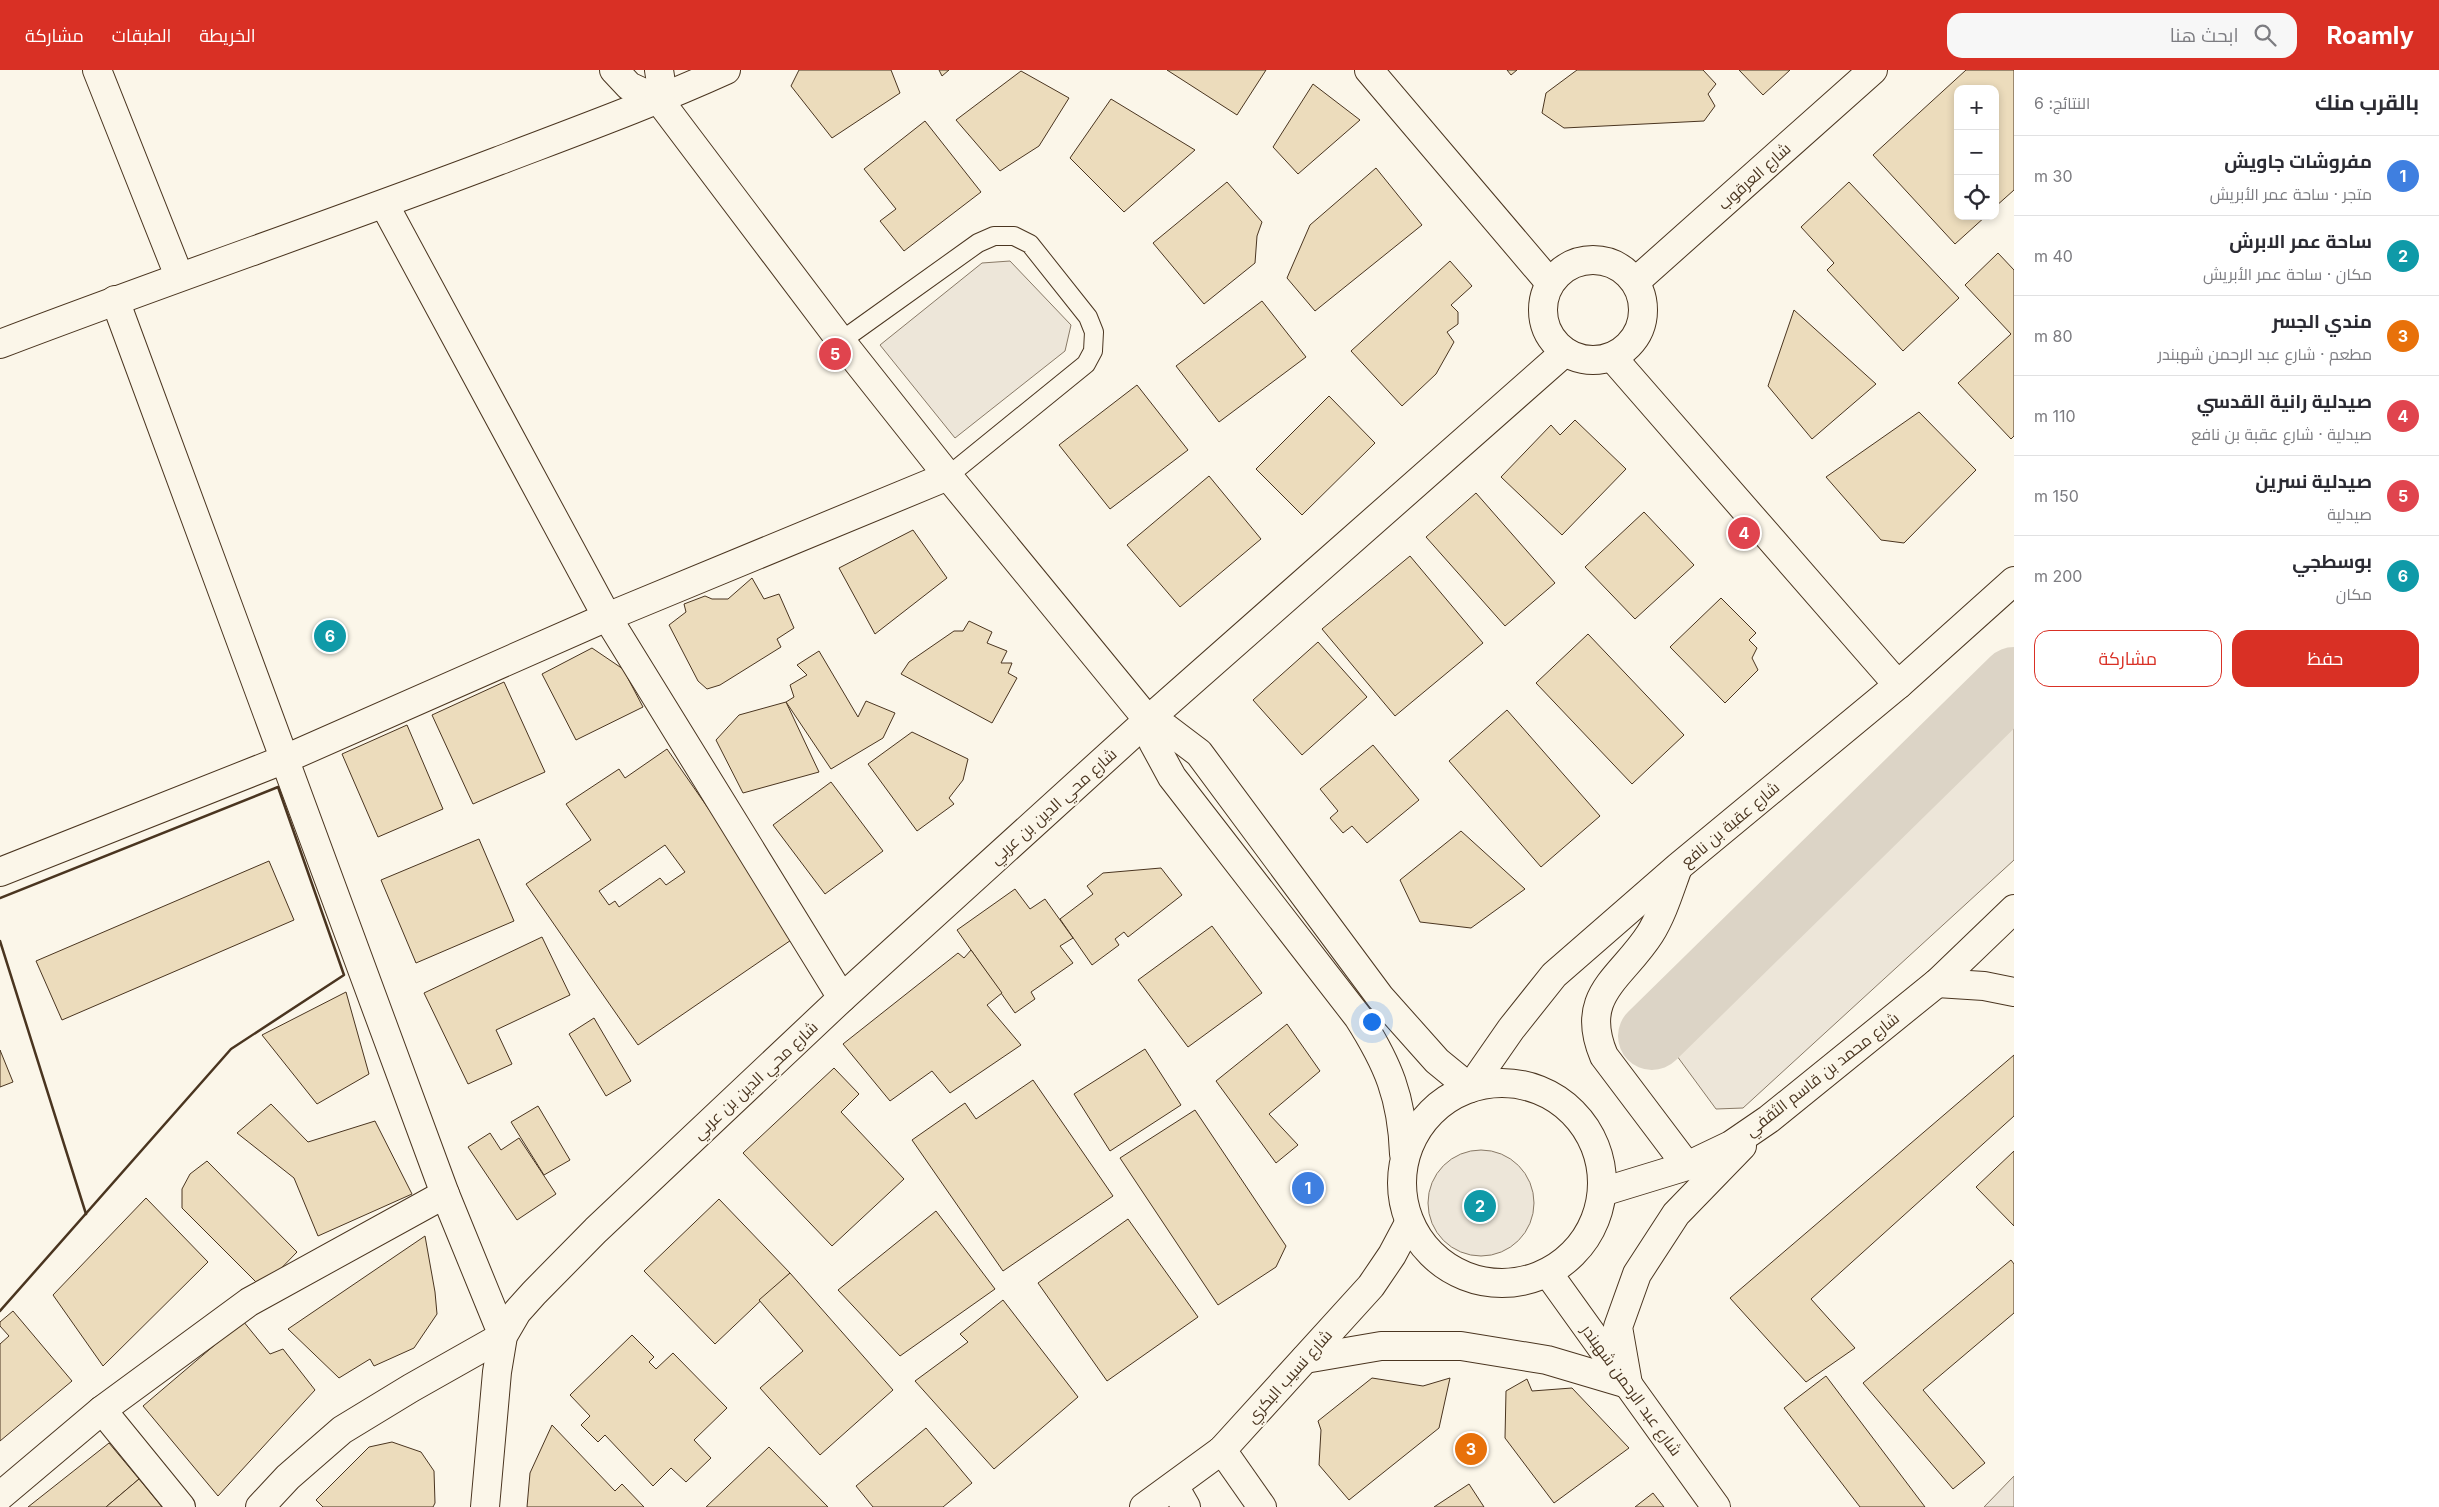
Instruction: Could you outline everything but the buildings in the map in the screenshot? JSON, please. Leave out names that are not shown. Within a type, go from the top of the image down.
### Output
[{"type":"street","points":[[98,70],[179,276]]},
{"type":"street","points":[[614,70],[629,86],[659,100],[841,341],[948,476],[1148,720],[1172,732],[1199,753],[1380,997],[1438,1060],[1470,1088]]},
{"type":"street","points":[[659,100],[660,70]]},
{"type":"street","points":[[0,344],[179,276],[384,204],[659,100],[726,70]]},
{"type":"street","points":[[1369,70],[1550,283]]},
{"type":"street","name":"شارع العرقوب","points":[[1635,282],[1873,70]]},
{"type":"street","points":[[384,204],[607,617],[842,998]]},
{"type":"street","points":[[1592,260],[1608,262],[1623,270],[1635,282],[1641,295],[1643,310],[1641,325],[1635,339],[1612,357],[1596,360],[1580,359],[1565,352],[1554,342],[1545,329],[1542,313],[1544,298],[1550,283],[1561,271],[1575,263],[1592,260]]},
{"type":"street","points":[[115,300],[445,1194],[503,1336],[342,1430],[288,1477],[260,1507]]},
{"type":"street","name":"شارع محي الدين بن عربي","points":[[485,1507],[497,1372],[503,1336],[517,1312],[596,1230],[842,998],[1148,720],[1565,352]]},
{"type":"street","points":[[1612,357],[1898,685]]},
{"type":"street","points":[[0,872],[285,759],[607,617],[948,476]]},
{"type":"street","name":"شارع عقبة بن نافع","points":[[1470,1088],[1510,1029],[1554,974],[1678,867],[1898,685],[2014,581]]},
{"type":"street","points":[[1148,720],[1153,742],[1160,759],[1172,777],[1358,1017],[1378,1049],[1396,1091],[1403,1123],[1404,1157],[1401,1190],[1408,1222],[1426,1250],[1452,1271],[1483,1282],[1517,1283],[1548,1273],[1575,1253],[1594,1225],[1602,1192],[1600,1160],[1587,1130],[1565,1104],[1536,1089],[1503,1083],[1470,1088],[1441,1103],[1418,1127],[1404,1157]]},
{"type":"street","points":[[1678,867],[1658,921],[1642,946],[1606,986],[1598,1003],[1595,1021],[1597,1039],[1604,1056],[1687,1166]]},
{"type":"street","name":"شارع محمد بن قاسم الثقفي","points":[[1602,1192],[1687,1166],[1731,1145],[1769,1119],[1938,983],[2014,909]]},
{"type":"street","points":[[1938,983],[1984,986],[2014,992]]},
{"type":"street","points":[[1305,1359],[1381,1346],[1461,1346],[1547,1360],[1628,1384],[1618,1327],[1637,1274],[1676,1214],[1769,1119]]},
{"type":"street","points":[[0,1496],[102,1410],[249,1302],[445,1194]]},
{"type":"street","name":"شارع نسيب البكري","points":[[1144,1507],[1180,1496],[1371,1286],[1392,1255],[1408,1222]]},
{"type":"street","name":"شارع عبد الرحمن شهبندر","points":[[1548,1273],[1716,1507]]},
{"type":"street","points":[[102,1410],[181,1507]]},
{"type":"street","points":[[1222,1450],[1262,1507]]},
{"type":"lane","points":[[841,341],[978,243],[994,236],[1014,236],[1030,244],[1088,317],[1094,332],[1093,350],[1086,364],[948,476]]},
{"type":"shaded area","points":[[1010,261],[1071,325],[1065,351],[955,438],[880,345],[982,263]]},
{"type":"shaded area","points":[[2014,710],[2014,860],[1743,1108],[1716,1109],[1677,1056]]},
{"type":"shaded area","points":[[1481,1150],[1501,1154],[1518,1166],[1530,1183],[1534,1203],[1530,1223],[1518,1240],[1501,1252],[1481,1256],[1461,1252],[1444,1240],[1432,1223],[1428,1203],[1432,1183],[1444,1166],[1461,1154]]},
{"type":"shaded area","points":[[2014,1476],[2014,1507],[1984,1507]]},
{"type":"waterway","points":[[1652,1036],[2014,681]]},
{"type":"wall","points":[[0,898],[278,787],[344,975],[231,1049],[0,1311]]},
{"type":"wall","points":[[0,941],[86,1214]]},
{"type":"place","name":"صيدلية نسرين","points":[[835,354]]},
{"type":"place","name":"صيدلية رانية القدسي","points":[[1744,533]]},
{"type":"place","name":"بوسطجي","points":[[330,636]]},
{"type":"place","name":"مفروشات جاويش","points":[[1308,1188]]},
{"type":"place","name":"ساحة عمر الابرش","points":[[1480,1206]]},
{"type":"place","name":"مندي الجسر","points":[[1471,1449]]}]
